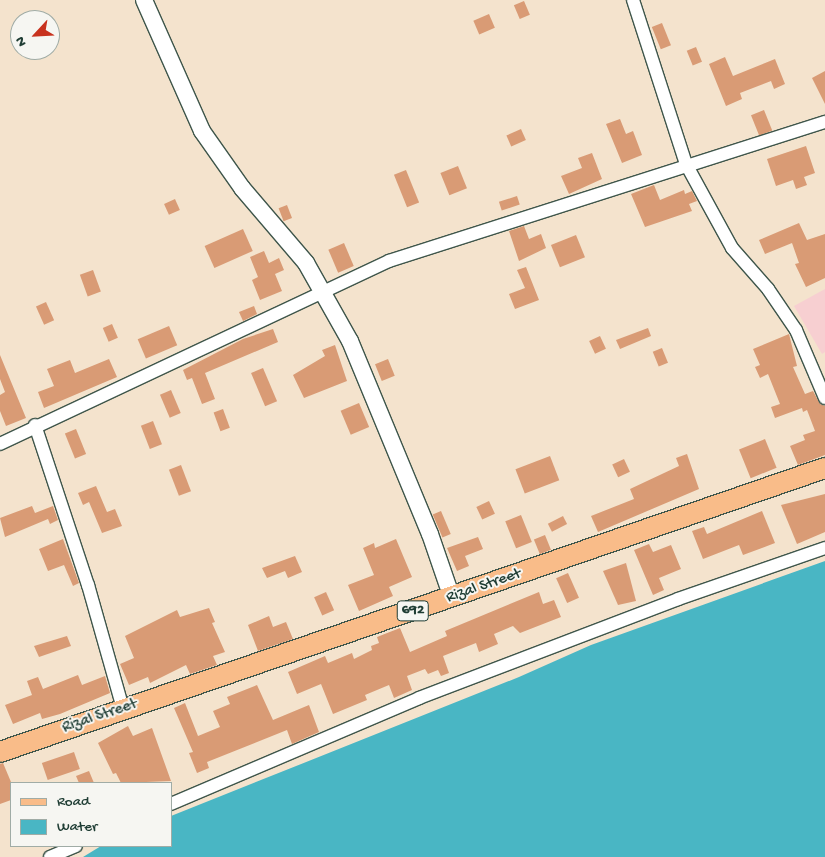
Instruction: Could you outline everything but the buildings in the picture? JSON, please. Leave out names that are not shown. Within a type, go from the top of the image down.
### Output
[{"type":"main road","name":"Rizal Street","points":[[0,752],[452,598],[825,468]]},
{"type":"street","points":[[144,0],[202,132],[242,188],[306,263],[350,341],[430,534],[452,598]]},
{"type":"street","points":[[633,0],[686,164],[732,248],[768,289],[796,330],[825,398]]},
{"type":"street","points":[[0,444],[35,425],[324,294],[389,261],[686,164],[825,122]]},
{"type":"street","points":[[35,425],[88,585],[123,709]]},
{"type":"street","points":[[172,804],[419,698],[678,599],[825,548]]},
{"type":"street","points":[[50,857],[74,847]]},
{"type":"shaded area","points":[[825,289],[825,352],[822,354],[794,306]]},
{"type":"water","points":[[825,561],[825,857],[83,857],[99,847],[172,847],[172,816],[519,677],[591,645]]}]
